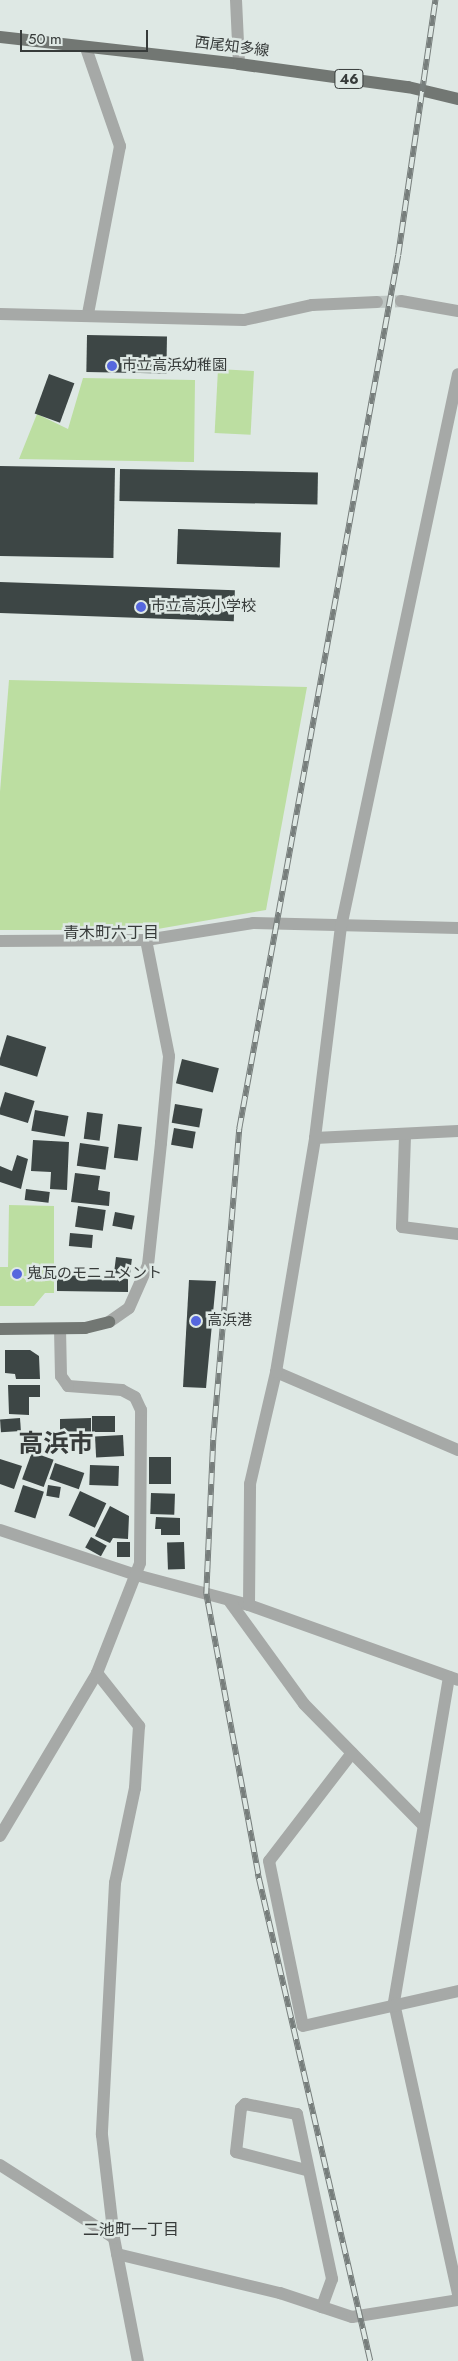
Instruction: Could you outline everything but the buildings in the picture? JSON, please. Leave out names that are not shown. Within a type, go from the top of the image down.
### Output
[{"type":"main road","name":"西尾知多線","points":[[0,37],[239,64],[408,87],[458,99]]},
{"type":"main road","points":[[0,1329],[60,1329],[109,1322]]},
{"type":"street","points":[[236,0],[239,64]]},
{"type":"street","points":[[86,48],[120,146],[88,314]]},
{"type":"street","points":[[401,300],[458,311]]},
{"type":"street","points":[[0,314],[42,318],[88,314],[244,320],[312,305],[377,302]]},
{"type":"street","points":[[249,1605],[250,1484],[276,1372],[315,1138],[341,928],[458,374]]},
{"type":"street","points":[[0,941],[146,940],[253,923],[341,928],[458,928]]},
{"type":"street","points":[[109,1322],[129,1308],[148,1265],[161,1143],[169,1056],[146,940]]},
{"type":"street","points":[[315,1138],[406,1136],[458,1131]]},
{"type":"street","points":[[406,1136],[402,1227],[458,1234]]},
{"type":"street","points":[[0,1836],[97,1673],[140,1563],[141,1410],[136,1397],[122,1390],[68,1386],[61,1376],[60,1329]]},
{"type":"street","points":[[276,1372],[458,1450]]},
{"type":"street","points":[[0,1530],[136,1575],[230,1602],[249,1605],[453,1678],[422,1824],[394,2003],[458,2294]]},
{"type":"street","points":[[230,1602],[304,1704],[422,1824]]},
{"type":"street","points":[[97,1673],[139,1726],[136,1788],[115,1883],[102,2135],[114,2238],[138,2361]]},
{"type":"street","points":[[352,1753],[269,1861],[303,2026],[394,2003],[458,1991]]},
{"type":"street","points":[[306,2170],[236,2152],[240,2108],[245,2104],[297,2114],[306,2170],[332,2279],[322,2307]]},
{"type":"street","points":[[0,2165],[114,2238]]},
{"type":"street","points":[[118,2254],[322,2307],[352,2317],[458,2300]]},
{"type":"green space","points":[[218,369],[254,371],[251,435],[215,433]]},
{"type":"green space","points":[[83,378],[195,380],[194,462],[19,459],[37,414],[68,429]]},
{"type":"green space","points":[[9,680],[307,687],[266,910],[152,930],[0,930],[0,792]]},
{"type":"green space","points":[[9,1205],[54,1206],[54,1293],[45,1293],[34,1306],[0,1306],[0,1267],[8,1267]]},
{"type":"tunnel","points":[[377,302],[401,301]]},
{"type":"railway","points":[[370,2361],[258,1874],[206,1594],[213,1439],[239,1129],[398,255],[435,0]]},
{"type":"place","name":"市立高浜幼稚園","points":[[112,366]]},
{"type":"place","name":"市立高浜小学校","points":[[141,607]]},
{"type":"place","name":"鬼瓦のモニュメント","points":[[17,1274]]},
{"type":"place","name":"高浜港","points":[[196,1321]]},
{"type":"district","name":"青木町六丁目","points":[[111,933]]},
{"type":"district","name":"高浜市","points":[[56,1443]]},
{"type":"district","name":"二池町一丁目","points":[[131,2230]]}]
